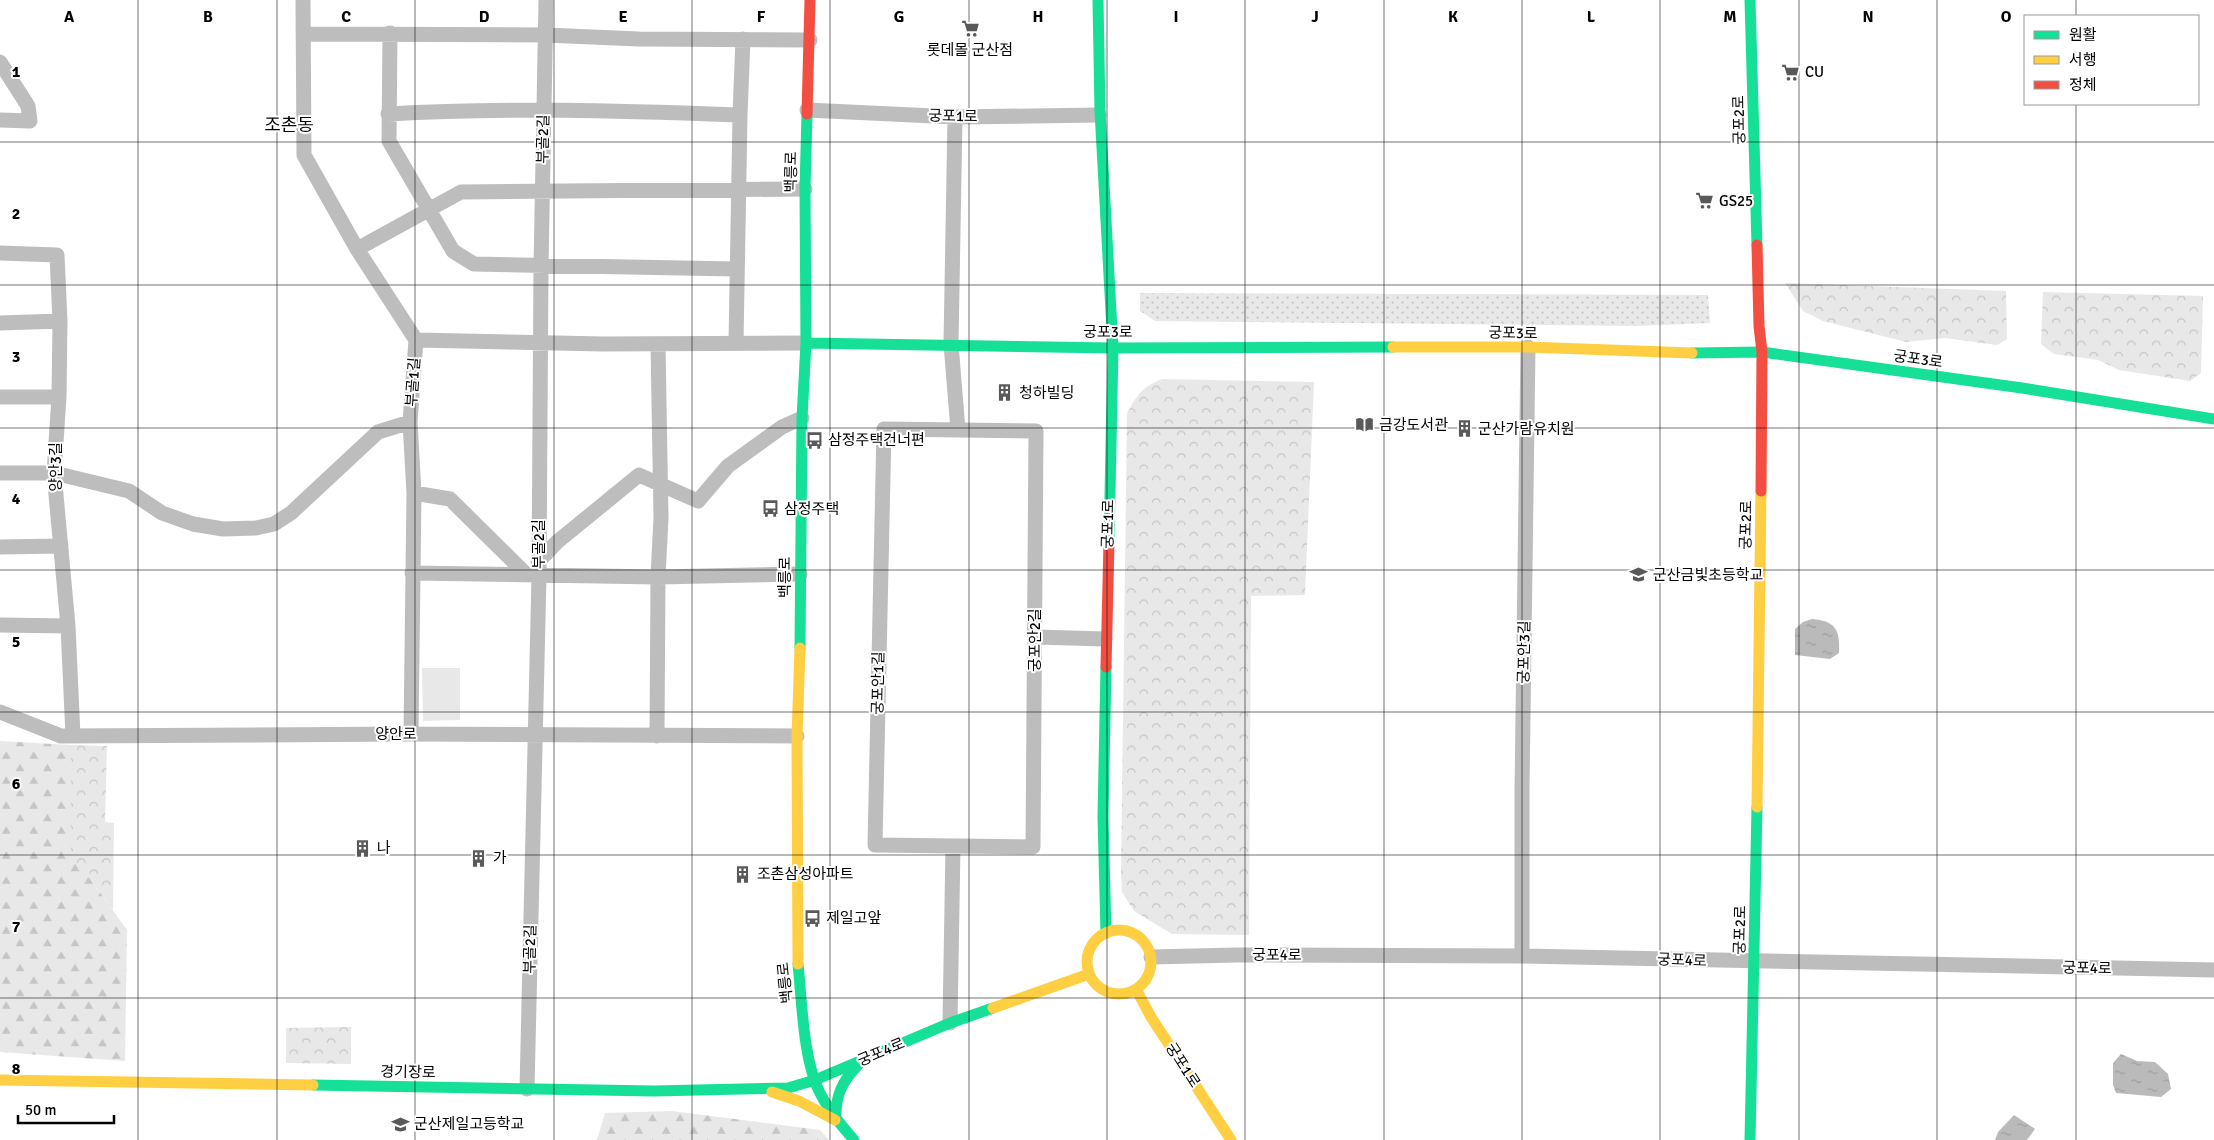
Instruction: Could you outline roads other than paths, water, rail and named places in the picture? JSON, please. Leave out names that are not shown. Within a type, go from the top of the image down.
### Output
[{"type":"street","name":"부골1길","points":[[303,0],[304,155],[357,249],[416,340],[410,422],[414,493],[411,734]]},
{"type":"street","name":"부골2길","points":[[527,1089],[546,0]]},
{"type":"street","name":"백릉로","points":[[810,0],[805,189],[806,344],[802,418],[797,736],[797,948],[799,981],[809,1060],[819,1092],[836,1120],[854,1140]]},
{"type":"street","name":"궁포1로","points":[[1098,0],[1101,97],[1099,115],[1103,147],[1113,348],[1105,639],[1103,826],[1106,933]]},
{"type":"street","name":"궁포2로","points":[[1750,0],[1758,301],[1762,352],[1750,1140]]},
{"type":"street","points":[[390,33],[389,141],[453,251],[474,264],[541,267],[736,269]]},
{"type":"street","points":[[303,34],[390,33],[810,40]]},
{"type":"street","points":[[736,344],[736,269],[743,39]]},
{"type":"street","points":[[0,62],[28,106],[30,121],[2,120]]},
{"type":"street","points":[[388,114],[444,111],[544,110],[740,115]]},
{"type":"street","name":"궁포1로","points":[[807,110],[955,117],[1099,115]]},
{"type":"street","points":[[955,117],[950,344],[958,430]]},
{"type":"street","points":[[357,249],[462,192],[805,189]]},
{"type":"street","name":"양안3길","points":[[0,253],[57,255],[60,321],[59,397],[54,473],[68,626],[73,736]]},
{"type":"street","points":[[0,323],[60,321]]},
{"type":"street","points":[[416,340],[540,343],[806,344]]},
{"type":"street","points":[[657,736],[658,578],[661,518],[658,344]]},
{"type":"street","name":"궁포3로","points":[[806,344],[950,344],[1113,348],[1246,346],[1528,347],[1706,354],[1762,352],[2022,388],[2214,420]]},
{"type":"street","name":"궁포안3길","points":[[1522,956],[1522,790],[1528,347]]},
{"type":"street","points":[[0,397],[59,397]]},
{"type":"street","points":[[535,571],[557,542],[639,475],[660,486],[698,501],[728,466],[782,427],[802,418]]},
{"type":"street","points":[[0,473],[54,473],[129,491],[162,513],[193,524],[223,529],[256,528],[274,524],[291,514],[378,432],[410,422]]},
{"type":"street","name":"궁포안1길","points":[[953,846],[875,845],[884,429],[958,430]]},
{"type":"street","name":"궁포안2길","points":[[953,846],[1034,847],[1036,431],[958,430]]},
{"type":"street","points":[[414,493],[450,500],[535,571]]},
{"type":"street","points":[[0,547],[61,546]]},
{"type":"street","points":[[412,573],[535,571],[658,578],[800,574]]},
{"type":"street","points":[[0,625],[68,626]]},
{"type":"street","points":[[1035,637],[1105,639]]},
{"type":"street","name":"양안로","points":[[0,712],[61,736],[411,734],[797,736]]},
{"type":"street","points":[[950,1022],[953,846]]},
{"type":"street","points":[[1115,930],[1134,934],[1148,948],[1151,957],[1148,975],[1136,989],[1128,993],[1109,993],[1094,982],[1087,964],[1092,946],[1106,933],[1115,930]]},
{"type":"street","name":"궁포4로","points":[[1151,957],[1237,955],[1522,956],[2214,970]]},
{"type":"street","name":"궁포4로","points":[[815,1080],[950,1022],[1090,974]]},
{"type":"street","points":[[798,1064],[799,981]]},
{"type":"street","name":"궁포1로","points":[[1136,989],[1151,1017],[1231,1140]]},
{"type":"street","points":[[806,1038],[816,1053],[824,1059],[843,1062],[863,1060]]},
{"type":"street","points":[[768,1090],[783,1094],[836,1120],[835,1104],[844,1078],[863,1060]]},
{"type":"street","points":[[768,1090],[785,1082],[790,1077]]},
{"type":"street","name":"경기장로","points":[[0,1080],[654,1091],[768,1090],[788,1088],[815,1080]]},
{"type":"water","points":[[1812,619],[1827,622],[1835,628],[1839,639],[1839,653],[1830,659],[1795,655],[1795,629],[1803,622]]},
{"type":"water","points":[[2121,1054],[2137,1061],[2155,1062],[2168,1074],[2171,1089],[2161,1097],[2116,1093],[2113,1085],[2113,1063]]},
{"type":"water","points":[[2014,1115],[2035,1129],[2027,1140],[1995,1140],[1998,1132]]},
{"type":"place","name":"롯데몰 군산점","points":[[970,29]]},
{"type":"place","name":"CU","points":[[1791,72]]},
{"type":"place","name":"GS25","points":[[1705,201]]},
{"type":"place","name":"청하빌딩","points":[[1005,393]]},
{"type":"place","name":"금강도서관","points":[[1365,425]]},
{"type":"place","name":"군산가람유치원","points":[[1464,429]]},
{"type":"place","name":"삼정주택건너편","points":[[814,440]]},
{"type":"place","name":"삼정주택","points":[[770,509]]},
{"type":"place","name":"군산금빛초등학교","points":[[1639,575]]},
{"type":"place","name":"나","points":[[363,848]]},
{"type":"place","name":"가","points":[[479,858]]},
{"type":"place","name":"조촌삼성아파트","points":[[743,874]]},
{"type":"place","name":"제일고앞","points":[[812,918]]},
{"type":"place","name":"군산제일고등학교","points":[[400,1124]]},
{"type":"district","name":"조촌동","points":[[289,125]]}]
